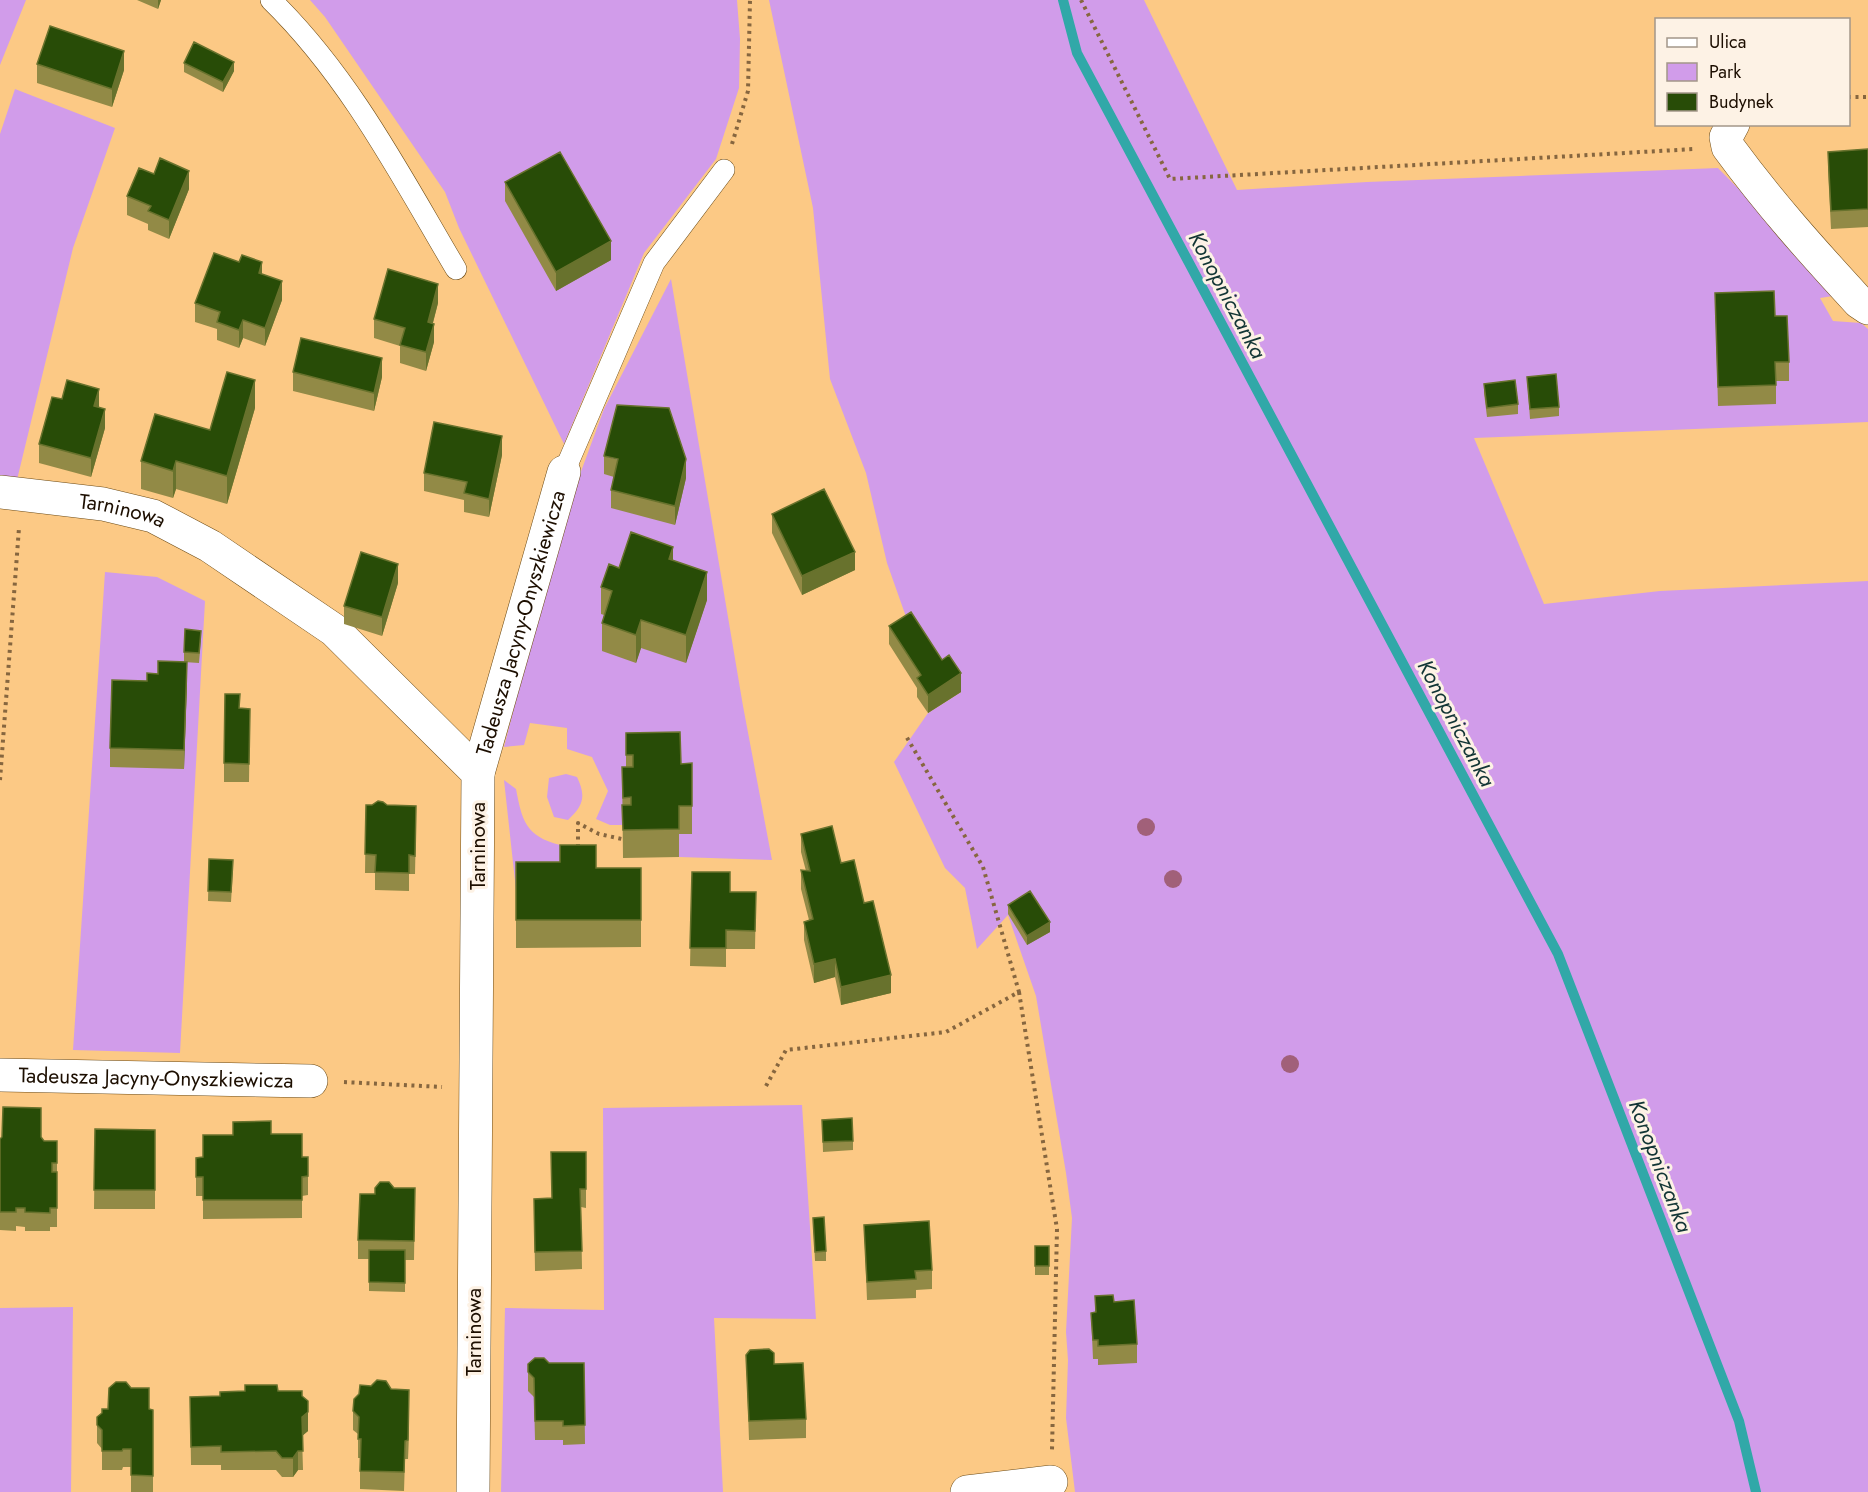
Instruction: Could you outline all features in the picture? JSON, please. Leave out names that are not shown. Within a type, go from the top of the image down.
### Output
[{"type":"street","points":[[1730,136],[1767,200],[1809,249],[1859,302],[1868,308]]},
{"type":"street","name":"Tadeusza Jacyny-Onyszkiewicza","points":[[478,773],[564,472]]},
{"type":"street","name":"Tarninowa","points":[[11,493],[103,504],[153,516],[210,546],[334,630],[478,773],[474,1492]]},
{"type":"street","name":"Tadeusza Jacyny-Onyszkiewicza","points":[[0,1075],[311,1081]]},
{"type":"street","points":[[967,1492],[1051,1482]]},
{"type":"lane","points":[[271,0],[293,21],[324,57],[358,106],[456,270]]},
{"type":"lane","points":[[564,472],[654,263],[724,170]]},
{"type":"path","points":[[724,170],[748,91],[750,0]]},
{"type":"path","points":[[1081,0],[1170,179],[1730,136]]},
{"type":"path","points":[[1850,97],[1868,97]]},
{"type":"path","points":[[0,780],[11,493]]},
{"type":"path","points":[[906,736],[983,867],[1019,992],[1057,1229],[1051,1482]]},
{"type":"path","points":[[578,853],[578,823],[599,834],[622,839]]},
{"type":"path","points":[[766,1086],[786,1050],[946,1032],[1019,992]]},
{"type":"path","points":[[311,1081],[476,1088]]},
{"type":"green space","points":[[0,0],[26,0],[0,65]]},
{"type":"green space","points":[[310,0],[737,0],[740,39],[739,88],[716,159],[644,253],[564,444],[459,228],[445,192],[325,17]]},
{"type":"green space","points":[[769,0],[1144,0],[1237,190],[1367,182],[1718,168],[1779,230],[1833,296],[1820,298],[1833,321],[1861,323],[1868,329],[1868,422],[1474,438],[1544,604],[1660,591],[1868,581],[1868,1492],[1075,1492],[1066,1418],[1068,1360],[1066,1332],[1072,1218],[1036,996],[1008,915],[977,949],[965,888],[945,868],[894,762],[928,713],[961,692],[911,631],[887,563],[866,473],[830,379],[813,208]]},
{"type":"green space","points":[[15,89],[115,128],[73,248],[16,484],[0,482],[0,134]]},
{"type":"green space","points":[[671,279],[743,706],[772,860],[679,857],[679,834],[692,833],[626,783],[623,825],[610,825],[596,819],[608,791],[592,757],[567,749],[567,728],[530,723],[524,745],[504,747],[572,496],[604,409]]},
{"type":"green space","points":[[105,572],[157,577],[205,601],[180,1053],[73,1050]]},
{"type":"green space","points":[[566,774],[577,777],[582,790],[580,805],[568,820],[554,817],[547,797],[549,778]]},
{"type":"green space","points":[[504,780],[516,789],[520,810],[532,832],[560,845],[560,890],[516,890]]},
{"type":"green space","points":[[802,1105],[816,1319],[714,1318],[723,1492],[501,1492],[505,1308],[604,1310],[603,1108]]},
{"type":"green space","points":[[73,1307],[71,1492],[0,1492],[0,1308]]},
{"type":"building","points":[[50,26],[124,51],[112,89],[37,64]]},
{"type":"building","points":[[194,42],[234,62],[223,82],[184,63]]},
{"type":"building","points":[[1868,149],[1868,209],[1831,211],[1828,152]]},
{"type":"building","points":[[560,152],[611,241],[556,272],[505,182]]},
{"type":"building","points":[[160,158],[189,171],[169,220],[148,211],[151,206],[127,196],[139,168],[154,174]]},
{"type":"building","points":[[214,253],[239,262],[242,255],[262,262],[259,273],[282,281],[265,328],[243,320],[239,330],[217,322],[220,312],[195,303]]},
{"type":"building","points":[[388,269],[438,284],[428,322],[434,324],[426,352],[400,345],[405,328],[374,319]]},
{"type":"building","points":[[1774,291],[1775,316],[1787,316],[1789,362],[1775,362],[1776,385],[1718,387],[1715,293]]},
{"type":"building","points":[[301,338],[382,358],[374,393],[293,372]]},
{"type":"building","points":[[227,372],[255,380],[227,476],[176,461],[173,471],[141,461],[155,414],[210,430]]},
{"type":"building","points":[[1556,374],[1559,407],[1530,409],[1527,377]]},
{"type":"building","points":[[67,380],[99,389],[94,406],[105,409],[91,458],[39,444],[52,397],[62,399]]},
{"type":"building","points":[[1515,380],[1518,404],[1487,408],[1484,384]]},
{"type":"building","points":[[617,405],[669,408],[686,459],[675,506],[611,490],[618,459],[604,456]]},
{"type":"building","points":[[434,422],[502,436],[489,499],[464,493],[467,482],[424,473]]},
{"type":"building","points":[[824,489],[855,552],[802,576],[772,514]]},
{"type":"building","points":[[631,532],[673,547],[669,559],[707,572],[686,635],[641,620],[636,635],[602,623],[612,591],[601,587],[609,564],[619,568]]},
{"type":"building","points":[[361,552],[398,564],[382,617],[344,606]]},
{"type":"building","points":[[911,612],[942,660],[949,655],[961,673],[928,695],[917,678],[921,675],[889,626]]},
{"type":"building","points":[[185,629],[201,631],[199,653],[184,652]]},
{"type":"building","points":[[158,661],[187,662],[184,750],[110,748],[112,680],[147,681],[147,673],[158,674]]},
{"type":"building","points":[[225,694],[240,694],[239,708],[250,709],[249,764],[224,763]]},
{"type":"building","points":[[680,732],[681,764],[692,763],[692,806],[679,806],[679,829],[623,830],[622,805],[631,805],[631,797],[623,798],[622,767],[633,767],[633,755],[626,755],[626,733]]},
{"type":"building","points":[[378,801],[387,805],[416,806],[415,856],[409,855],[409,873],[375,872],[376,855],[365,854],[366,805],[372,805]]},
{"type":"building","points":[[832,826],[841,863],[854,860],[864,903],[873,901],[891,975],[841,987],[835,959],[814,964],[804,922],[813,919],[801,870],[810,871],[801,834]]},
{"type":"building","points":[[560,845],[596,845],[596,868],[641,868],[641,920],[516,920],[516,862],[560,862]]},
{"type":"building","points":[[209,859],[233,860],[231,892],[208,891]]},
{"type":"building","points":[[692,872],[730,872],[730,892],[756,892],[755,931],[726,930],[726,948],[690,948]]},
{"type":"building","points":[[1030,891],[1050,922],[1027,936],[1008,905]]},
{"type":"building","points":[[3,1107],[41,1108],[41,1137],[44,1141],[57,1141],[57,1163],[52,1163],[52,1172],[57,1172],[57,1208],[50,1208],[50,1213],[25,1212],[25,1208],[16,1208],[16,1212],[0,1212],[0,1139],[2,1137]]},
{"type":"building","points":[[852,1118],[853,1141],[823,1142],[822,1120]]},
{"type":"building","points":[[271,1121],[271,1134],[302,1134],[302,1157],[308,1157],[308,1176],[302,1177],[302,1200],[203,1200],[203,1177],[196,1177],[196,1158],[203,1157],[203,1135],[233,1135],[233,1122]]},
{"type":"building","points":[[95,1129],[155,1130],[155,1190],[94,1190]]},
{"type":"building","points":[[551,1152],[586,1152],[586,1189],[580,1189],[582,1251],[535,1252],[534,1199],[552,1198]]},
{"type":"building","points":[[380,1182],[389,1182],[394,1188],[415,1188],[414,1241],[358,1240],[360,1194],[375,1194],[375,1188]]},
{"type":"building","points":[[824,1217],[826,1251],[815,1252],[813,1218]]},
{"type":"building","points":[[929,1221],[932,1270],[915,1271],[916,1279],[867,1282],[864,1225]]},
{"type":"building","points":[[1035,1246],[1049,1246],[1049,1266],[1035,1266]]},
{"type":"building","points":[[369,1250],[405,1250],[405,1283],[369,1282]]},
{"type":"building","points":[[1113,1295],[1114,1302],[1134,1300],[1137,1344],[1098,1346],[1098,1340],[1093,1340],[1091,1313],[1096,1312],[1095,1296]]},
{"type":"building","points":[[769,1349],[774,1353],[774,1364],[803,1363],[806,1419],[749,1421],[746,1355],[750,1350]]},
{"type":"building","points":[[535,1358],[544,1358],[549,1363],[584,1363],[585,1425],[563,1426],[563,1421],[535,1421],[534,1378],[528,1372],[528,1364]]},
{"type":"building","points":[[377,1380],[386,1381],[391,1389],[409,1390],[408,1440],[405,1441],[404,1472],[360,1471],[361,1439],[358,1439],[359,1417],[353,1411],[354,1399],[359,1394],[360,1385],[371,1386]]},
{"type":"building","points":[[116,1382],[126,1382],[131,1388],[149,1388],[149,1409],[153,1410],[153,1476],[131,1475],[131,1449],[102,1451],[102,1430],[97,1425],[97,1417],[102,1413],[102,1409],[108,1409],[109,1388]]},
{"type":"building","points":[[245,1385],[277,1385],[278,1391],[302,1391],[302,1396],[308,1401],[308,1412],[302,1417],[303,1451],[298,1451],[293,1458],[282,1458],[276,1451],[221,1452],[221,1446],[191,1447],[190,1397],[220,1396],[220,1392],[245,1391]]},
{"type":"waterway","name":"Konopniczanka","points":[[1063,0],[1077,53],[1558,954],[1739,1421],[1756,1492]]}]
